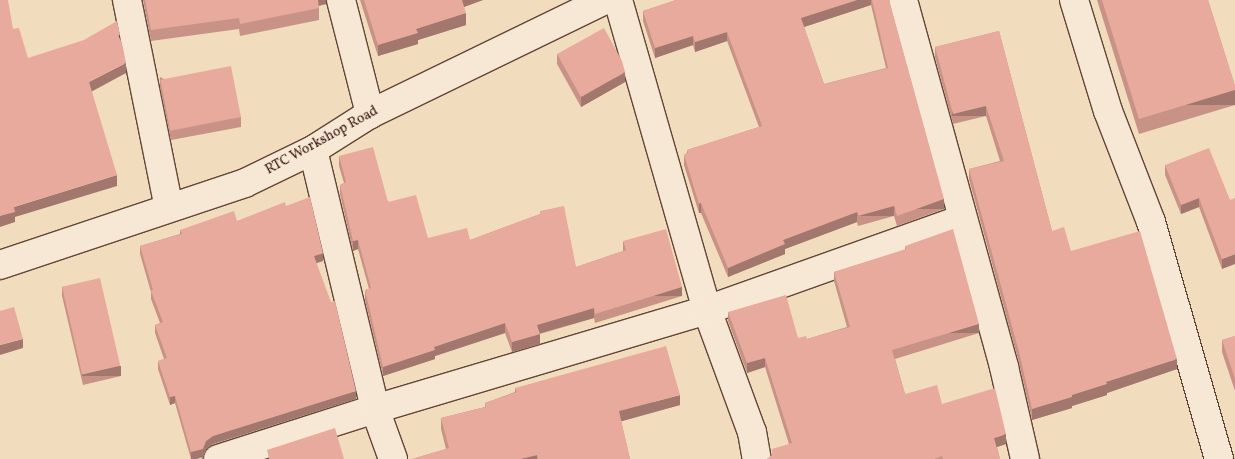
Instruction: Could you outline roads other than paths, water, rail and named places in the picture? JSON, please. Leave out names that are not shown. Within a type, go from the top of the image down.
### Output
[{"type":"street","points":[[128,0],[169,208]]},
{"type":"street","points":[[341,0],[370,114]]},
{"type":"street","name":"RTC Workshop Road","points":[[0,264],[245,183],[313,150],[370,114],[605,0]]},
{"type":"street","points":[[618,0],[707,310],[752,432],[758,459]]},
{"type":"street","points":[[903,0],[1004,367],[1025,459]]},
{"type":"street","points":[[1074,0],[1108,111],[1151,222],[1219,459]]},
{"type":"street","points":[[313,150],[375,409],[393,459]]},
{"type":"street","points":[[218,459],[375,409],[707,310],[962,219]]}]
